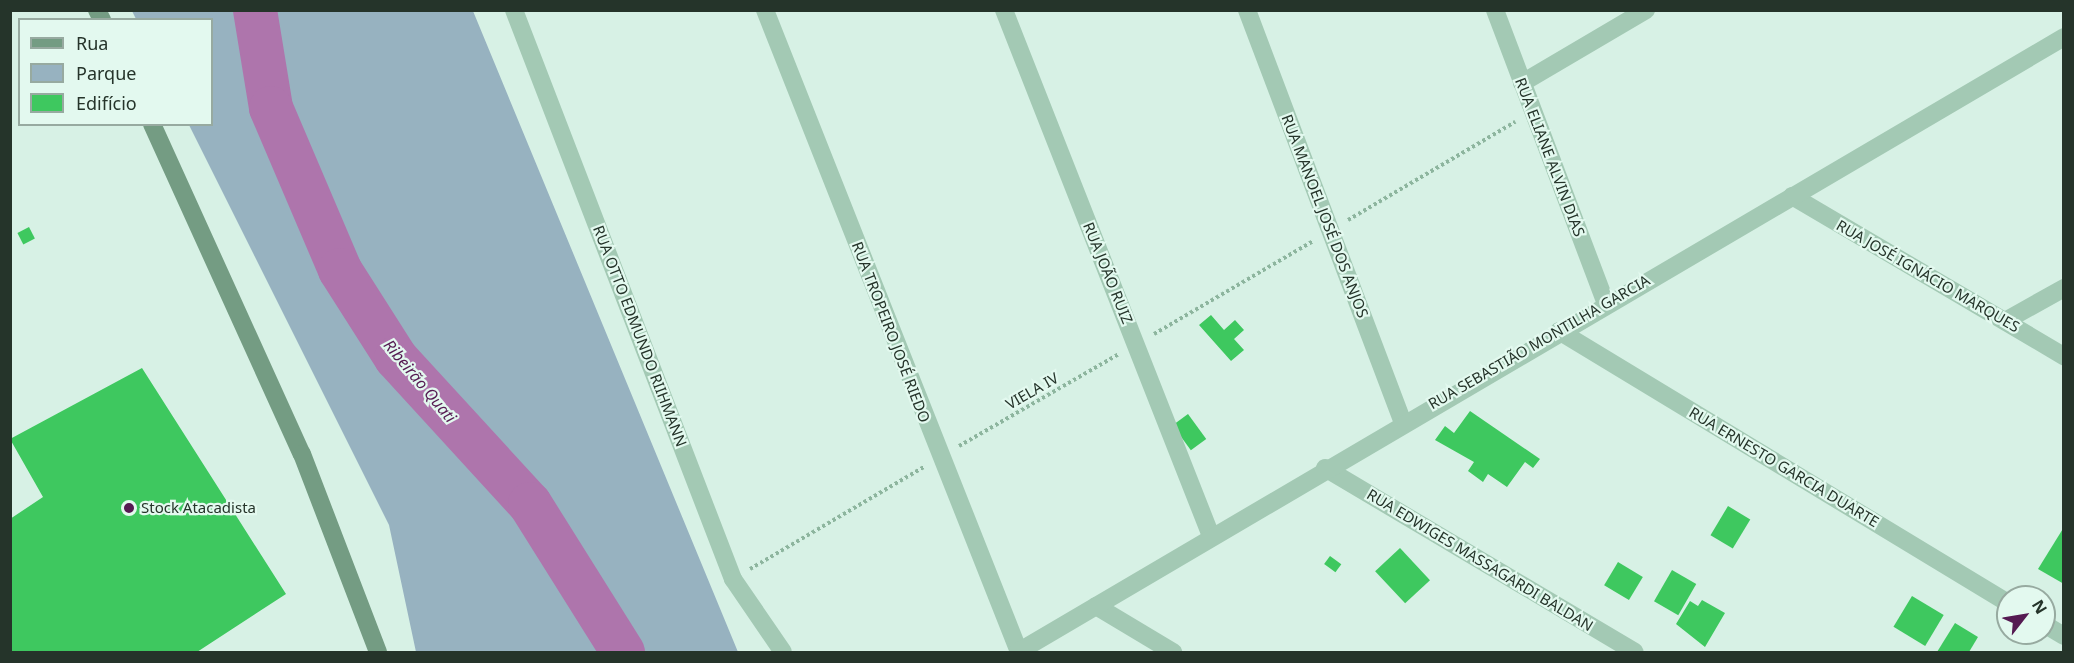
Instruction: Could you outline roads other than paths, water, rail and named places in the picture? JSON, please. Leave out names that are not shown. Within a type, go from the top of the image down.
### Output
[{"type":"street","name":"RUA OTTO EDMUNDO RIIHMANN","points":[[514,10],[734,579],[783,652]]},
{"type":"street","name":"RUA TROPEIRO JOSÉ RIEDO","points":[[765,10],[1018,652]]},
{"type":"street","name":"RUA JOÃO RUIZ","points":[[1004,10],[1211,536]]},
{"type":"street","name":"RUA MANOEL JOSÉ DOS ANJOS","points":[[1247,10],[1403,422]]},
{"type":"street","name":"RUA ELIANE ALVIN DIAS","points":[[1495,10],[1606,303]]},
{"type":"street","points":[[1522,83],[1646,10]]},
{"type":"street","name":"RUA SEBASTIÃO MONTILHA GARCIA","points":[[1018,652],[1324,468],[2064,37]]},
{"type":"street","points":[[153,126],[302,454],[378,652]]},
{"type":"street","name":"RUA JOSÉ IGNÁCIO MARQUES","points":[[1792,196],[2064,356]]},
{"type":"street","points":[[2005,321],[2064,288]]},
{"type":"street","name":"RUA ERNESTO GARCIA DUARTE","points":[[1559,331],[1996,596]]},
{"type":"street","name":"RUA EDWIGES MASSAGARDI BALDAN","points":[[1324,468],[1635,652]]},
{"type":"street","points":[[1096,606],[1173,652]]},
{"type":"waterway","name":"Ribeirão Quati","points":[[255,10],[271,108],[340,270],[396,358],[530,504],[623,652]]},
{"type":"place","name":"Stock Atacadista","points":[[129,508]]}]
